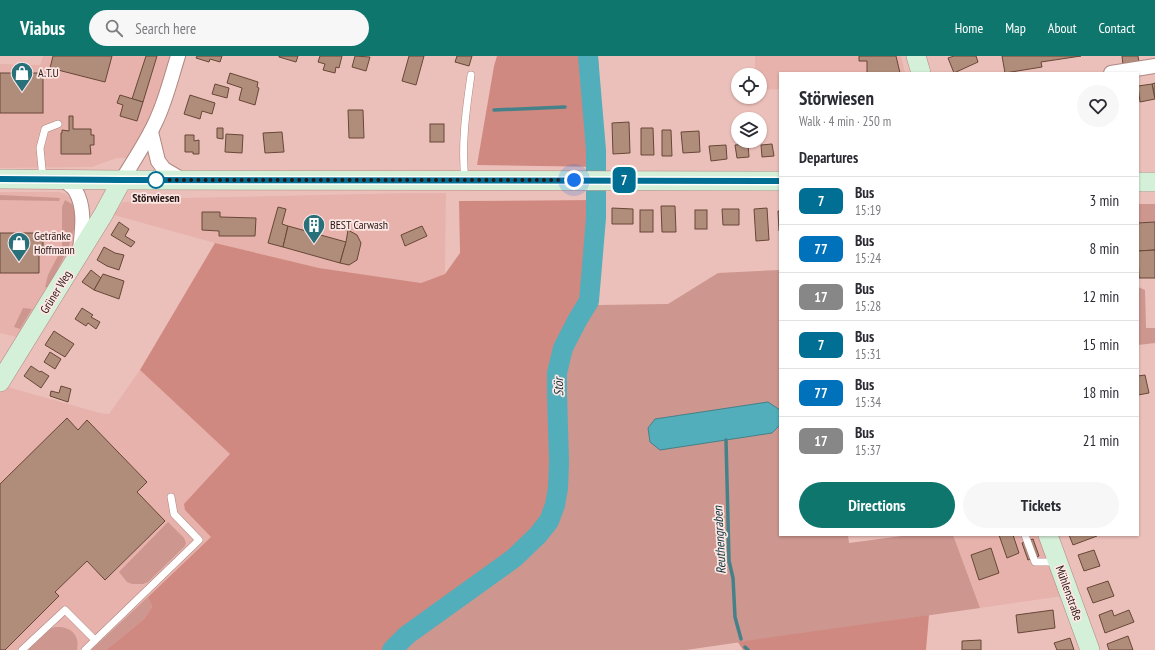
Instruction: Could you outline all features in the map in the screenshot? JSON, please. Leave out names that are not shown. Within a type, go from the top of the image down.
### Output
[{"type":"main road","points":[[916,56],[921,72]]},
{"type":"main road","points":[[0,179],[779,181]]},
{"type":"main road","name":"Grüner Weg","points":[[0,382],[111,201],[122,180]]},
{"type":"main road","points":[[1139,182],[1155,182]]},
{"type":"main road","name":"Mühlenstraße","points":[[1048,536],[1090,650]]},
{"type":"street","points":[[122,180],[151,132],[165,100],[178,56]]},
{"type":"street","points":[[1117,72],[1155,66]]},
{"type":"street","points":[[151,132],[158,161],[164,169],[181,179]]},
{"type":"street","points":[[63,179],[74,189],[80,200],[83,219],[80,252]]},
{"type":"lane","points":[[465,180],[465,114],[471,75]]},
{"type":"lane","points":[[43,179],[40,148],[45,129],[58,124]]},
{"type":"lane","points":[[85,650],[199,540],[174,514],[170,497]]},
{"type":"lane","points":[[1025,536],[1035,562],[1058,562]]},
{"type":"lane","points":[[22,650],[64,610],[95,640]]},
{"type":"shaded area","points":[[43,56],[178,56],[135,158],[117,158],[92,167],[0,168],[0,64],[40,65]]},
{"type":"shaded area","points":[[497,56],[598,56],[603,167],[477,165]]},
{"type":"shaded area","points":[[755,56],[901,56],[905,72],[779,72],[779,89],[767,90],[767,68],[755,68]]},
{"type":"shaded area","points":[[0,192],[59,192],[66,194],[74,201],[83,219],[71,250],[21,338],[0,333]]},
{"type":"shaded area","points":[[446,193],[445,274],[421,283],[319,268],[215,243],[114,215],[123,202],[183,198]]},
{"type":"shaded area","points":[[0,195],[60,198],[59,201],[0,200]]},
{"type":"shaded area","points":[[65,200],[72,204],[77,214],[76,222],[68,249],[48,288],[45,287],[48,275],[62,248],[62,207]]},
{"type":"shaded area","points":[[596,200],[596,218],[589,301],[563,348],[557,373],[559,462],[558,488],[555,505],[549,521],[538,535],[514,558],[407,635],[392,650],[106,650],[144,619],[152,607],[148,597],[211,537],[185,510],[184,504],[230,454],[140,370],[215,243],[319,268],[421,283],[445,274],[460,253],[459,201]]},
{"type":"shaded area","points":[[1139,204],[1155,204],[1155,222],[1139,223]]},
{"type":"shaded area","points":[[779,270],[779,536],[848,536],[849,543],[902,536],[953,536],[980,608],[686,650],[392,650],[407,635],[514,558],[538,535],[558,488],[559,462],[557,373],[563,348],[589,301],[599,305],[668,304],[718,273]]},
{"type":"shaded area","points":[[1139,287],[1145,290],[1146,328],[1155,328],[1155,343],[1139,345]]},
{"type":"shaded area","points":[[23,308],[32,309],[20,329],[14,327]]},
{"type":"shaded area","points":[[140,370],[232,456],[228,538],[125,650],[0,650],[0,393],[4,386],[100,413],[109,414]]},
{"type":"shaded area","points":[[168,522],[184,538],[186,543],[185,546],[148,582],[143,584],[132,584],[127,582],[119,572]]},
{"type":"shaded area","points":[[953,536],[1048,536],[1070,595],[980,608]]},
{"type":"shaded area","points":[[148,597],[152,607],[144,619],[106,650],[91,650]]},
{"type":"shaded area","points":[[929,615],[926,650],[743,650],[738,642]]},
{"type":"shaded area","points":[[55,627],[65,628],[73,632],[78,644],[77,650],[28,650],[50,629]]},
{"type":"water","points":[[768,402],[779,409],[779,426],[772,433],[660,450],[650,442],[648,428],[655,419]]},
{"type":"building","points":[[53,56],[112,56],[105,82],[50,68]]},
{"type":"building","points":[[146,56],[157,56],[143,102],[132,99]]},
{"type":"building","points":[[197,56],[222,56],[220,62],[210,59],[209,62],[196,58]]},
{"type":"building","points":[[279,56],[298,56],[296,62]]},
{"type":"building","points":[[320,56],[342,56],[339,68],[336,67],[335,73],[323,70],[325,64],[318,62]]},
{"type":"building","points":[[355,56],[370,57],[366,71],[352,67]]},
{"type":"building","points":[[409,56],[424,56],[416,85],[402,81]]},
{"type":"building","points":[[457,56],[472,56],[469,66],[455,62]]},
{"type":"building","points":[[859,56],[896,56],[900,72],[867,72],[867,61],[859,61]]},
{"type":"building","points":[[954,56],[976,56],[978,62],[954,72],[948,58]]},
{"type":"building","points":[[1002,56],[1081,56],[1041,62],[1042,67],[1005,72]]},
{"type":"building","points":[[1122,56],[1138,56],[1139,62],[1123,65]]},
{"type":"building","name":"A.T.U","points":[[0,73],[43,73],[43,113],[0,113]]},
{"type":"building","points":[[230,73],[258,82],[257,87],[259,88],[255,105],[239,100],[242,88],[227,83]]},
{"type":"building","points":[[1155,83],[1155,99],[1152,84]]},
{"type":"building","points":[[215,84],[229,88],[227,98],[212,94]]},
{"type":"building","points":[[1152,84],[1155,99],[1140,102],[1139,86]]},
{"type":"building","points":[[120,95],[143,102],[137,121],[120,116],[123,105],[117,103]]},
{"type":"building","points":[[190,95],[215,103],[212,114],[202,111],[200,119],[184,114]]},
{"type":"building","points":[[348,110],[363,110],[364,138],[349,138]]},
{"type":"building","points":[[69,116],[73,116],[73,129],[91,129],[91,135],[94,135],[94,145],[90,145],[91,154],[61,154],[61,133],[62,130],[69,131]]},
{"type":"building","points":[[629,122],[630,153],[613,154],[612,123]]},
{"type":"building","points":[[430,124],[444,124],[444,142],[430,142]]},
{"type":"building","points":[[217,128],[223,128],[223,139],[217,138]]},
{"type":"building","points":[[641,128],[653,128],[654,155],[641,155]]},
{"type":"building","points":[[662,130],[671,130],[672,156],[662,156]]},
{"type":"building","points":[[699,131],[700,152],[683,153],[681,132]]},
{"type":"building","points":[[282,132],[284,152],[265,153],[263,133]]},
{"type":"building","points":[[226,134],[243,135],[242,153],[225,152]]},
{"type":"building","points":[[185,135],[194,135],[194,141],[199,140],[199,154],[185,152]]},
{"type":"building","points":[[767,144],[772,144],[774,156],[762,157],[761,148],[767,148]]},
{"type":"building","points":[[726,145],[727,159],[711,161],[709,146]]},
{"type":"building","points":[[735,148],[748,148],[749,157],[737,158]]},
{"type":"building","points":[[661,206],[675,206],[676,232],[662,232]]},
{"type":"building","points":[[278,207],[286,209],[282,224],[288,226],[283,247],[268,243]]},
{"type":"building","points":[[612,208],[633,209],[633,224],[612,224]]},
{"type":"building","points":[[767,208],[769,240],[756,241],[754,209]]},
{"type":"building","points":[[722,209],[739,209],[739,225],[723,225]]},
{"type":"building","points":[[640,210],[653,210],[653,232],[640,232]]},
{"type":"building","points":[[695,210],[707,210],[707,229],[695,229]]},
{"type":"building","points":[[202,212],[220,212],[220,217],[256,218],[255,236],[219,236],[219,231],[202,230]]},
{"type":"building","points":[[119,222],[129,229],[125,236],[135,242],[131,247],[111,235]]},
{"type":"building","points":[[1155,222],[1155,250],[1139,251],[1139,223]]},
{"type":"building","name":"BEST Carwash","points":[[288,226],[346,242],[340,263],[283,247]]},
{"type":"building","points":[[422,226],[427,236],[405,246],[401,235]]},
{"type":"building","points":[[348,230],[357,235],[361,243],[357,260],[349,265],[340,263]]},
{"type":"building","name":"Getränke Hoffmann","points":[[0,233],[43,233],[43,253],[39,253],[39,273],[0,273]]},
{"type":"building","points":[[104,247],[115,253],[124,255],[119,270],[107,266],[97,260]]},
{"type":"building","points":[[1155,250],[1155,278],[1139,278],[1139,251]]},
{"type":"building","points":[[91,270],[101,278],[94,290],[82,282]]},
{"type":"building","points":[[103,274],[124,281],[119,299],[94,290]]},
{"type":"building","points":[[82,308],[93,315],[91,317],[100,322],[96,329],[88,323],[86,326],[75,319]]},
{"type":"building","points":[[54,331],[74,344],[65,357],[45,345]]},
{"type":"building","points":[[50,352],[61,359],[55,369],[44,362]]},
{"type":"building","points":[[31,366],[49,376],[41,388],[24,376]]},
{"type":"building","points":[[1145,375],[1149,393],[1139,395],[1139,376]]},
{"type":"building","points":[[61,386],[71,389],[68,402],[50,396],[51,391],[59,393]]},
{"type":"building","points":[[67,418],[78,430],[87,420],[147,482],[137,492],[165,521],[105,580],[87,561],[55,592],[59,596],[5,650],[0,650],[0,484]]},
{"type":"building","points":[[999,536],[1013,536],[1019,553],[1007,558]]},
{"type":"building","points":[[1069,536],[1097,536],[1073,545]]},
{"type":"building","points":[[1033,539],[1039,556],[1028,560],[1022,543]]},
{"type":"building","points":[[991,548],[999,573],[979,580],[971,555]]},
{"type":"building","points":[[1094,550],[1100,566],[1084,571],[1078,555]]},
{"type":"building","points":[[1108,581],[1114,596],[1093,603],[1087,588]]},
{"type":"building","points":[[1053,610],[1055,628],[1018,633],[1016,615]]},
{"type":"building","points":[[1112,610],[1114,616],[1129,610],[1134,622],[1105,633],[1099,615]]},
{"type":"building","points":[[1128,636],[1133,650],[1109,650],[1107,644]]},
{"type":"building","points":[[1070,638],[1074,650],[1057,650],[1054,643]]},
{"type":"building","points":[[981,640],[981,650],[962,650],[962,641]]},
{"type":"waterway","name":"Stör","points":[[392,650],[407,635],[514,558],[538,535],[549,521],[555,505],[558,488],[559,462],[557,373],[563,348],[589,301],[596,218],[596,150],[588,56]]},
{"type":"waterway","points":[[494,110],[565,107]]},
{"type":"waterway","name":"Reuthengraben","points":[[726,440],[729,561],[733,578],[735,617],[741,639]]},
{"type":"waterway","name":"Reuthengraben","points":[[745,647],[748,650]]},
{"type":"bus line","name":"7","points":[[0,179],[779,181]]},
{"type":"place","name":"A.T.U","points":[[22,92]]},
{"type":"place","name":"Störwiesen","points":[[156,180]]},
{"type":"place","name":"BEST Carwash","points":[[314,244]]},
{"type":"place","name":"Getränke Hoffmann","points":[[19,262]]},
{"type":"route","points":[[156,180],[152,180],[185,179],[574,180]]}]
